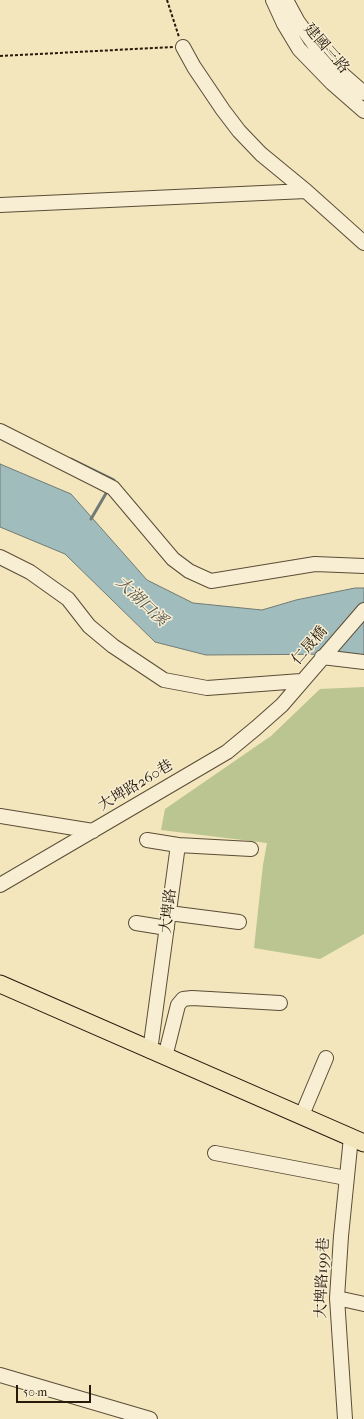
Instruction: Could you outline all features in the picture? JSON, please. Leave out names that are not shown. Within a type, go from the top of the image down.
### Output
[{"type":"main road","points":[[0,984],[157,1054],[302,1115],[357,1140]]},
{"type":"street","name":"建國三路","points":[[272,0],[284,24],[300,49],[364,112]]},
{"type":"street","name":"建國三路","points":[[286,0],[298,22],[325,58],[364,94]]},
{"type":"street","points":[[182,47],[215,98],[239,131],[261,154],[364,243]]},
{"type":"street","points":[[0,205],[306,192]]},
{"type":"street","points":[[0,431],[113,488],[173,559],[189,571],[211,581],[315,564],[364,566]]},
{"type":"street","points":[[0,557],[30,572],[68,599],[89,626],[112,646],[164,680],[207,688],[301,681]]},
{"type":"street","name":"仁晟橋","points":[[282,704],[364,610]]},
{"type":"street","points":[[322,657],[364,662]]},
{"type":"street","name":"大埤路260巷","points":[[0,885],[227,752],[282,704]]},
{"type":"street","points":[[0,816],[94,831]]},
{"type":"street","points":[[147,840],[178,845],[251,849]]},
{"type":"street","name":"大埤路","points":[[157,1054],[167,928],[178,845]]},
{"type":"street","points":[[169,913],[239,922]]},
{"type":"street","points":[[136,923],[167,928]]},
{"type":"street","points":[[157,1054],[178,1005],[183,999],[192,998],[280,1002]]},
{"type":"street","points":[[302,1115],[326,1058]]},
{"type":"street","name":"大埤路199巷","points":[[345,1419],[337,1298],[346,1178],[357,1140]]},
{"type":"street","points":[[215,1153],[346,1178]]},
{"type":"street","points":[[337,1298],[364,1304]]},
{"type":"street","points":[[0,1375],[150,1419]]},
{"type":"path","points":[[0,56],[182,47],[167,0]]},
{"type":"green space","points":[[364,687],[364,934],[320,959],[254,948],[263,865],[267,843],[161,830],[165,809],[271,736],[320,689]]},
{"type":"water","name":"大湖口溪","points":[[0,464],[71,494],[147,580],[193,603],[262,610],[296,600],[355,588],[364,588],[364,656],[353,654],[206,655],[155,642],[65,554],[0,527]]},
{"type":"waterway","points":[[71,459],[114,480],[112,483]]},
{"type":"waterway","points":[[91,519],[108,490]]}]
